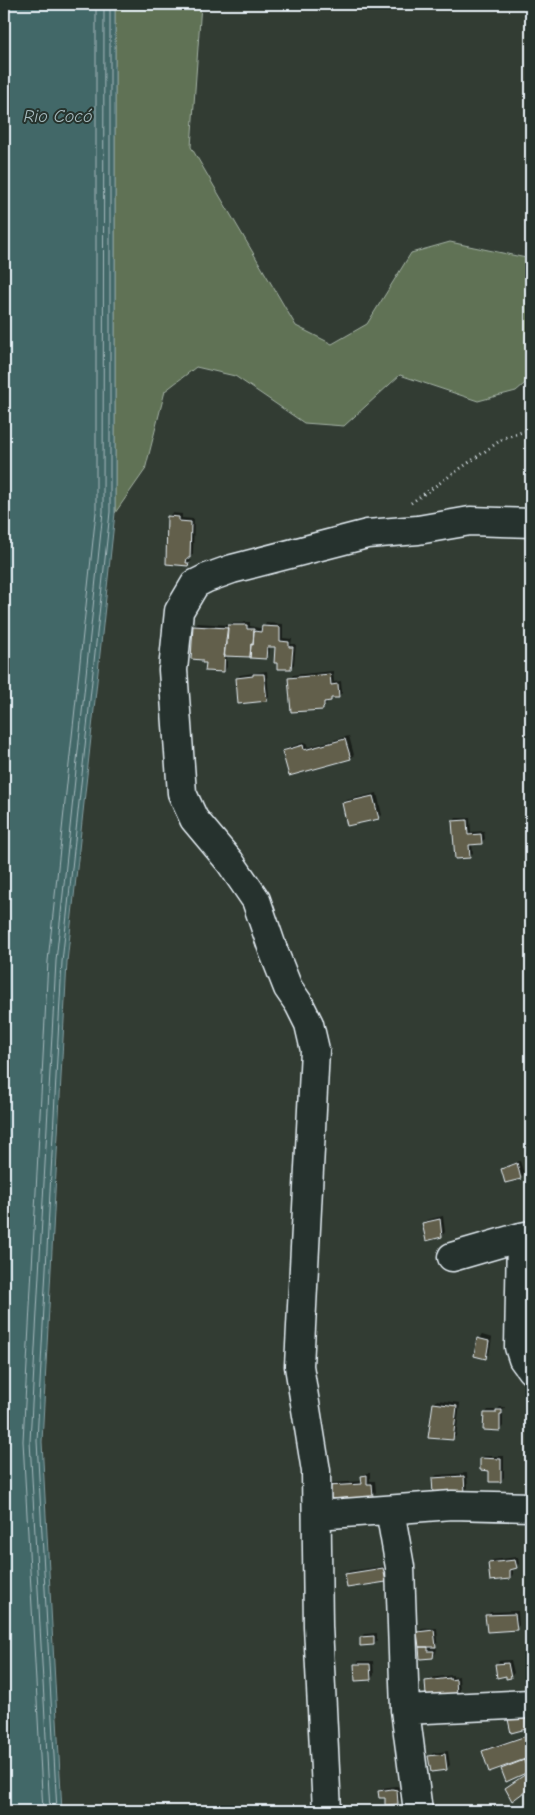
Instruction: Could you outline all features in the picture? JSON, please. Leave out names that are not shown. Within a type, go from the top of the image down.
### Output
[{"type":"street","points":[[327,1811],[318,1626],[316,1471],[299,1366],[315,1050],[309,1024],[288,988],[256,900],[230,862],[194,819],[182,793],[173,670],[179,611],[195,584],[207,578],[232,569],[367,534],[418,530],[470,521],[531,523]]},
{"type":"street","points":[[452,1257],[526,1236],[519,1347],[523,1359],[531,1370]]},
{"type":"street","points":[[317,1515],[452,1506],[531,1507]]},
{"type":"street","points":[[390,1510],[400,1567],[405,1710],[418,1811]]},
{"type":"street","points":[[405,1710],[531,1704]]},
{"type":"path","points":[[407,506],[504,438],[531,429]]},
{"type":"green space","points":[[115,4],[201,4],[191,147],[296,326],[332,344],[367,324],[411,253],[450,242],[531,259],[531,378],[516,391],[478,401],[400,375],[344,426],[304,423],[235,376],[196,367],[165,391],[145,470],[115,513]]},
{"type":"water","name":"Rio Cocó","points":[[4,4],[115,4],[115,513],[67,962],[42,1442],[62,1811],[4,1811]]},
{"type":"building","points":[[167,516],[179,517],[179,521],[191,522],[190,558],[187,558],[186,563],[189,563],[188,566],[166,564]]},
{"type":"building","points":[[228,625],[247,625],[247,629],[254,629],[250,657],[224,656]]},
{"type":"building","points":[[193,626],[228,628],[224,672],[205,671],[206,663],[202,663],[202,660],[191,659]]},
{"type":"building","points":[[262,626],[280,627],[280,641],[289,642],[289,647],[293,647],[291,669],[277,669],[277,663],[274,663],[275,647],[267,647],[266,659],[250,658],[254,631],[261,632]]},
{"type":"building","points":[[253,674],[264,674],[267,701],[238,704],[236,678],[253,676]]},
{"type":"building","points":[[330,674],[331,685],[338,684],[339,698],[331,698],[331,701],[324,702],[323,710],[291,712],[288,678]]},
{"type":"building","points":[[345,739],[351,759],[289,776],[282,751],[303,745],[304,750]]},
{"type":"building","points":[[373,796],[379,819],[347,826],[342,803]]},
{"type":"building","points":[[467,820],[468,835],[481,834],[482,844],[469,845],[470,858],[455,859],[452,821]]},
{"type":"building","points":[[517,1163],[521,1179],[505,1183],[501,1169]]},
{"type":"building","points":[[440,1219],[442,1237],[426,1241],[422,1223]]},
{"type":"building","points":[[477,1338],[489,1341],[486,1359],[474,1356]]},
{"type":"building","points":[[433,1403],[457,1406],[453,1440],[428,1438]]},
{"type":"building","points":[[496,1410],[502,1410],[502,1414],[500,1414],[500,1431],[483,1430],[484,1413],[496,1413]]},
{"type":"building","points":[[480,1458],[501,1459],[501,1482],[489,1482],[489,1471],[480,1470]]},
{"type":"building","points":[[367,1475],[367,1484],[372,1484],[373,1497],[328,1499],[327,1486],[362,1484],[361,1476]]},
{"type":"building","points":[[464,1476],[465,1493],[433,1494],[432,1478]]},
{"type":"building","points":[[515,1560],[517,1568],[510,1570],[510,1579],[490,1581],[488,1563]]},
{"type":"building","points":[[383,1568],[386,1582],[347,1588],[345,1574]]},
{"type":"building","points":[[515,1614],[517,1630],[487,1632],[485,1615]]},
{"type":"building","points":[[434,1630],[436,1647],[419,1647],[417,1632]]},
{"type":"building","points":[[374,1636],[374,1645],[360,1646],[360,1637]]},
{"type":"building","points":[[419,1647],[428,1647],[428,1651],[434,1651],[433,1658],[420,1659]]},
{"type":"building","points":[[508,1663],[511,1678],[506,1679],[506,1676],[497,1678],[495,1664]]},
{"type":"building","points":[[354,1664],[370,1664],[371,1680],[355,1681]]},
{"type":"building","points":[[450,1678],[450,1680],[456,1679],[457,1696],[426,1696],[425,1681]]},
{"type":"building","points":[[526,1710],[530,1728],[511,1733],[507,1715]]},
{"type":"building","points":[[526,1736],[531,1757],[489,1772],[482,1751]]},
{"type":"building","points":[[445,1754],[447,1770],[431,1772],[428,1756]]},
{"type":"building","points":[[531,1757],[531,1781],[524,1760]]},
{"type":"building","points":[[524,1760],[528,1772],[506,1782],[501,1769]]},
{"type":"building","points":[[529,1772],[531,1787],[512,1801],[505,1788]]},
{"type":"building","points":[[397,1790],[398,1804],[385,1805],[385,1798],[379,1798],[378,1791]]}]
